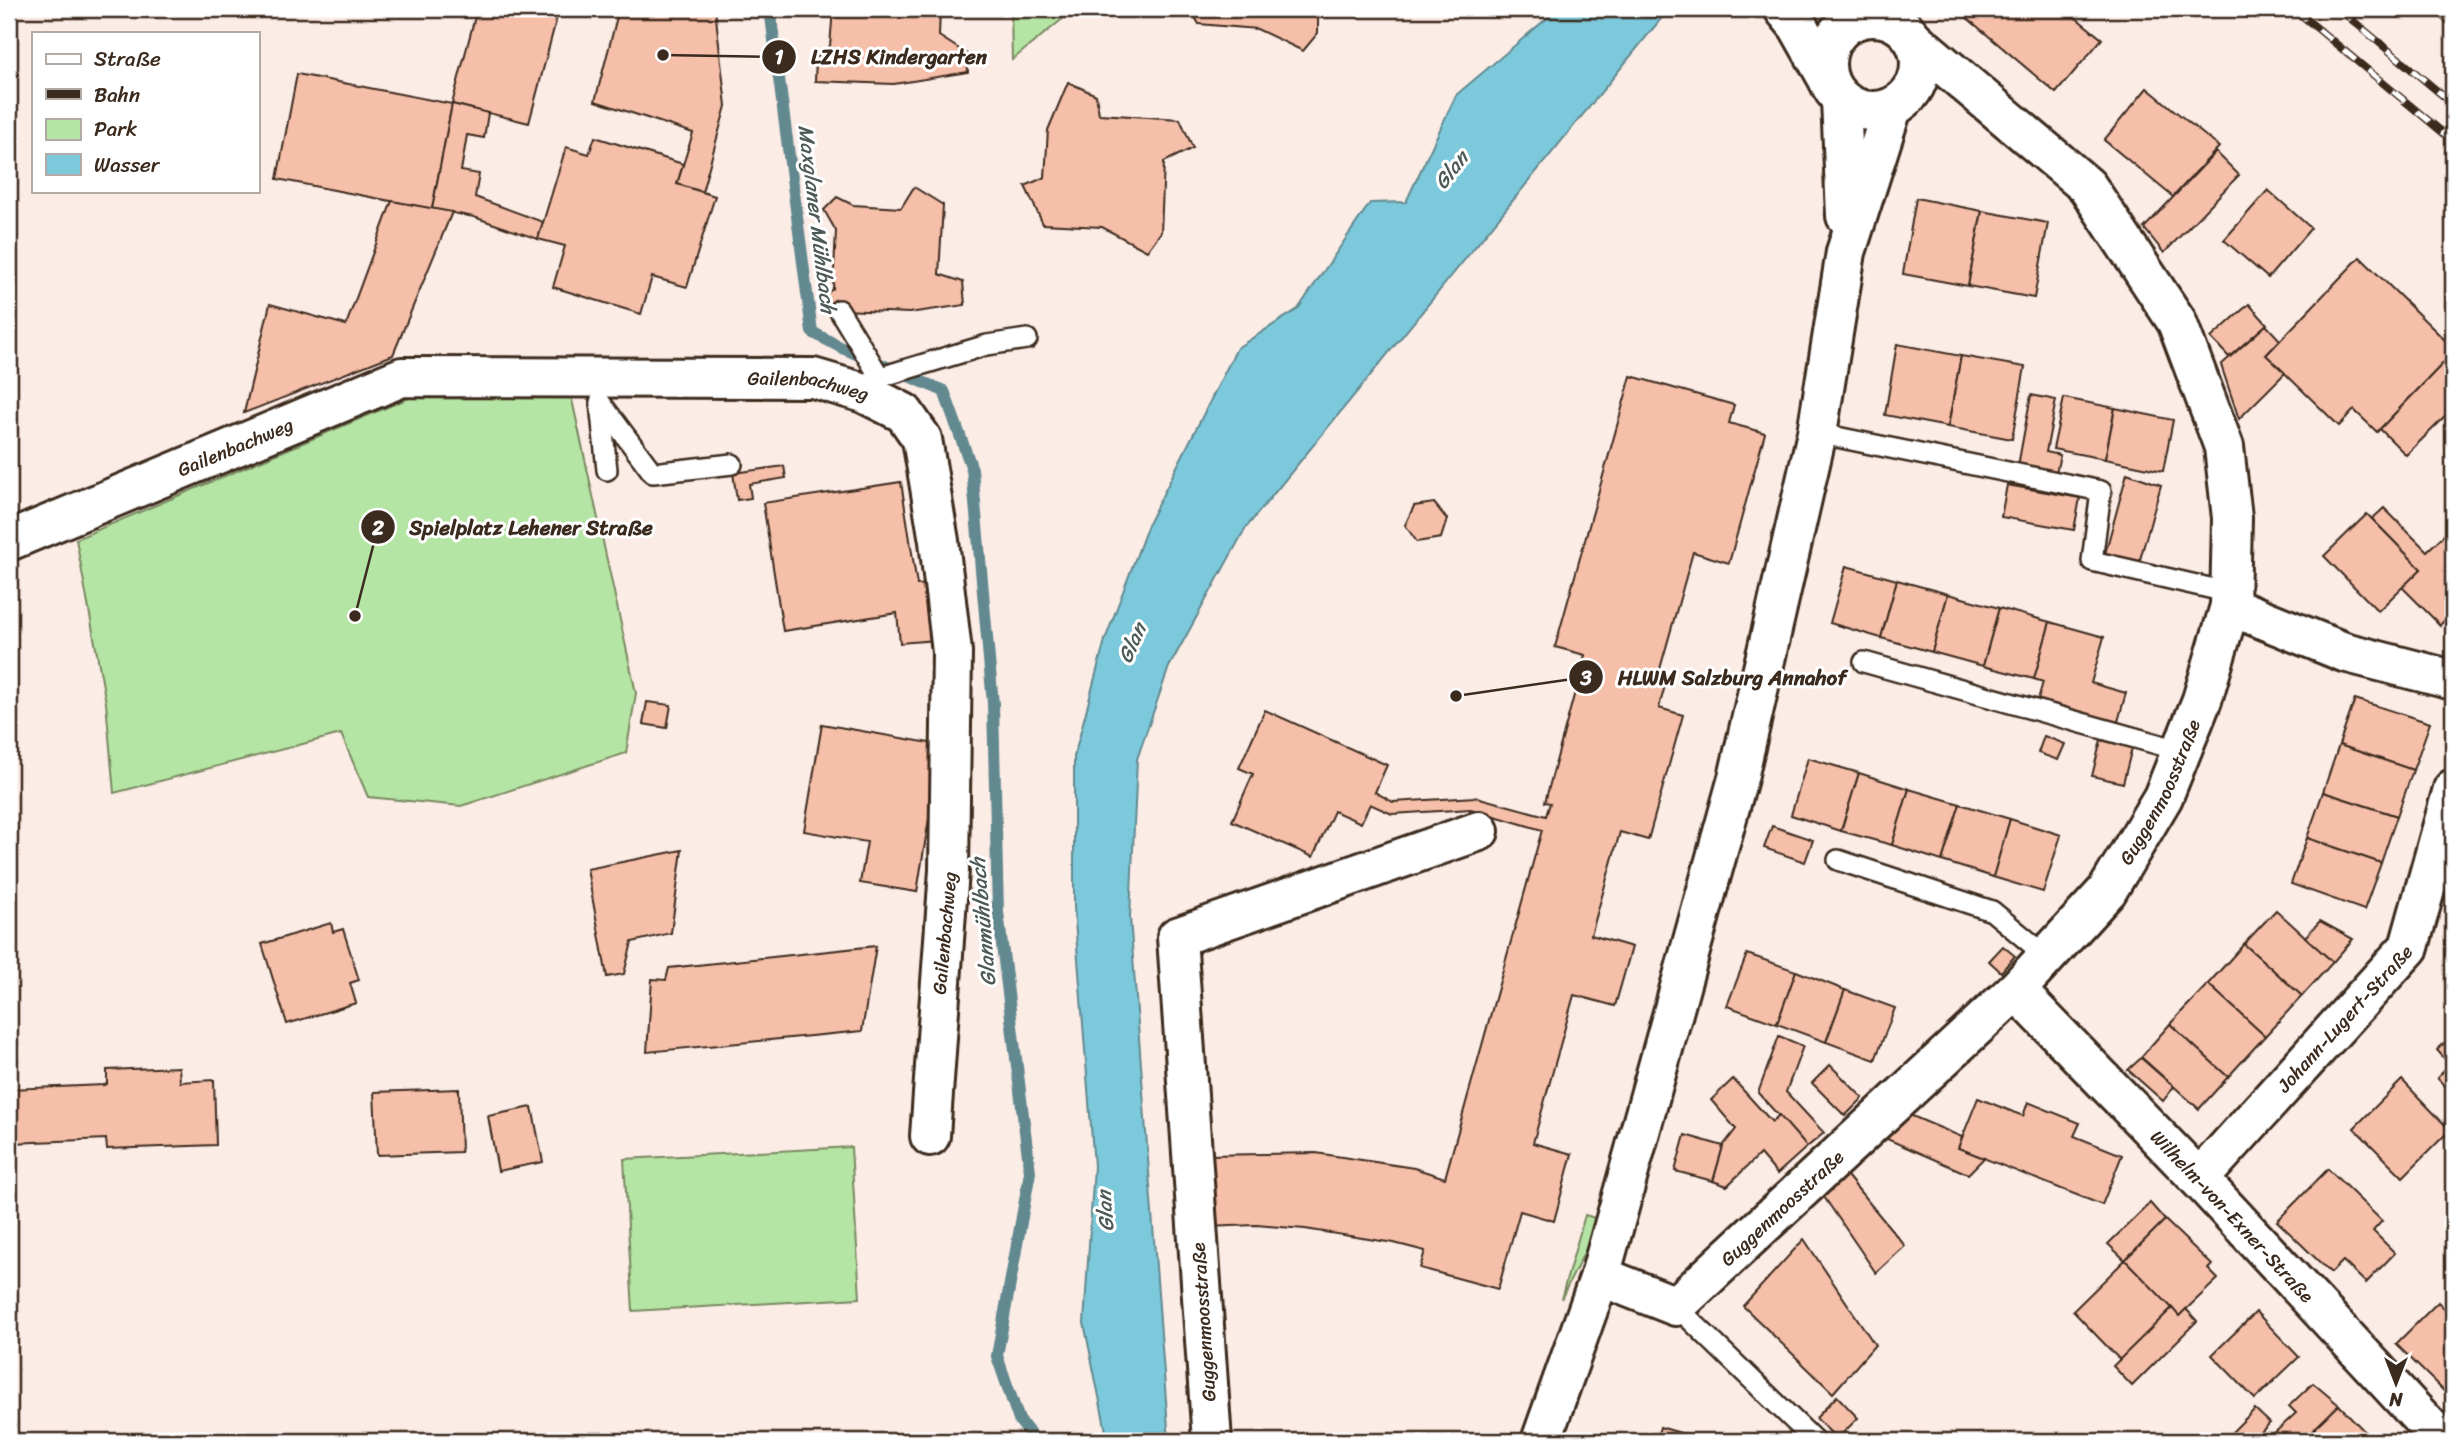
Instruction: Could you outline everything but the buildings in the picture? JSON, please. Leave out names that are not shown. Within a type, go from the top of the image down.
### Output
[{"type":"street","points":[[1846,252],[1835,90],[1826,57],[1831,43],[1841,30],[1860,16]]},
{"type":"street","name":"Guggenmoosstraße","points":[[1676,1306],[2015,990],[2108,891],[2163,797],[2202,701],[2231,599],[2232,518],[2224,447],[2176,322],[2087,186],[1983,99],[1908,26],[1878,17],[1791,17]]},
{"type":"street","points":[[1791,17],[1835,90],[1867,111],[1903,99],[1983,99]]},
{"type":"street","points":[[1541,1441],[1600,1276],[1738,778],[1817,433],[1846,252],[1903,99],[1920,65],[1908,26]]},
{"type":"street","name":"Gailenbachweg","points":[[9,541],[402,377],[598,390],[813,378],[875,381],[904,413],[922,439],[941,558],[952,652],[949,870],[930,1136]]},
{"type":"street","points":[[2231,599],[2344,652],[2453,680]]},
{"type":"street","name":"Johann-Lugert-Straße","points":[[2199,1179],[2409,947],[2453,789]]},
{"type":"street","name":"Guggenmoosstraße","points":[[1212,1441],[1177,937],[1479,831]]},
{"type":"street","name":"Wilhelm-von-Exner-Straße","points":[[2015,990],[2199,1179],[2434,1432],[2449,1441]]},
{"type":"street","points":[[1600,1276],[1676,1306]]},
{"type":"lane","points":[[839,310],[856,338],[875,381],[904,369],[986,345],[1027,339]]},
{"type":"lane","points":[[598,390],[653,473],[732,464]]},
{"type":"lane","points":[[598,390],[607,470]]},
{"type":"lane","points":[[1817,433],[2101,491],[2092,561],[2231,599]]},
{"type":"lane","points":[[1864,662],[2182,751]]},
{"type":"lane","points":[[1838,860],[1992,911],[2046,956]]},
{"type":"lane","points":[[1676,1306],[1815,1441]]},
{"type":"green space","points":[[1011,9],[1066,9],[1065,17],[1012,60]]},
{"type":"green space","points":[[571,395],[636,693],[626,753],[461,806],[368,797],[341,734],[114,793],[106,703],[76,539],[409,398]]},
{"type":"green space","points":[[13,607],[9,777],[9,609]]},
{"type":"green space","points":[[851,1147],[860,1298],[633,1311],[624,1159]]},
{"type":"green space","points":[[1585,1215],[1598,1219],[1595,1231],[1561,1299]]},
{"type":"water","name":"Glan","points":[[1558,9],[1669,9],[1245,529],[1169,667],[1137,759],[1130,917],[1169,1441],[1108,1441],[1084,1323],[1094,1166],[1074,908],[1074,757],[1105,640],[1149,522],[1237,348],[1298,309],[1370,203],[1406,202],[1456,95]]},
{"type":"waterway","name":"Glanmühlbach","points":[[770,9],[812,332],[842,348],[944,391],[972,469],[993,704],[998,912],[1030,1172],[997,1356],[1019,1420],[1036,1441]]},
{"type":"railway","points":[[2294,9],[2453,141]]},
{"type":"railway","points":[[2339,9],[2453,104]]},
{"type":"railway","points":[[2435,9],[2453,25]]},
{"type":"place","name":"LZHS Kindergarten","points":[[663,55]]},
{"type":"place","name":"Spielplatz Lehener Straße","points":[[355,616]]},
{"type":"place","name":"HLWM Salzburg Annahof","points":[[1456,696]]},
{"type":"water label","name":"Maxglaner Mühlbach","points":[[817,219]]}]
